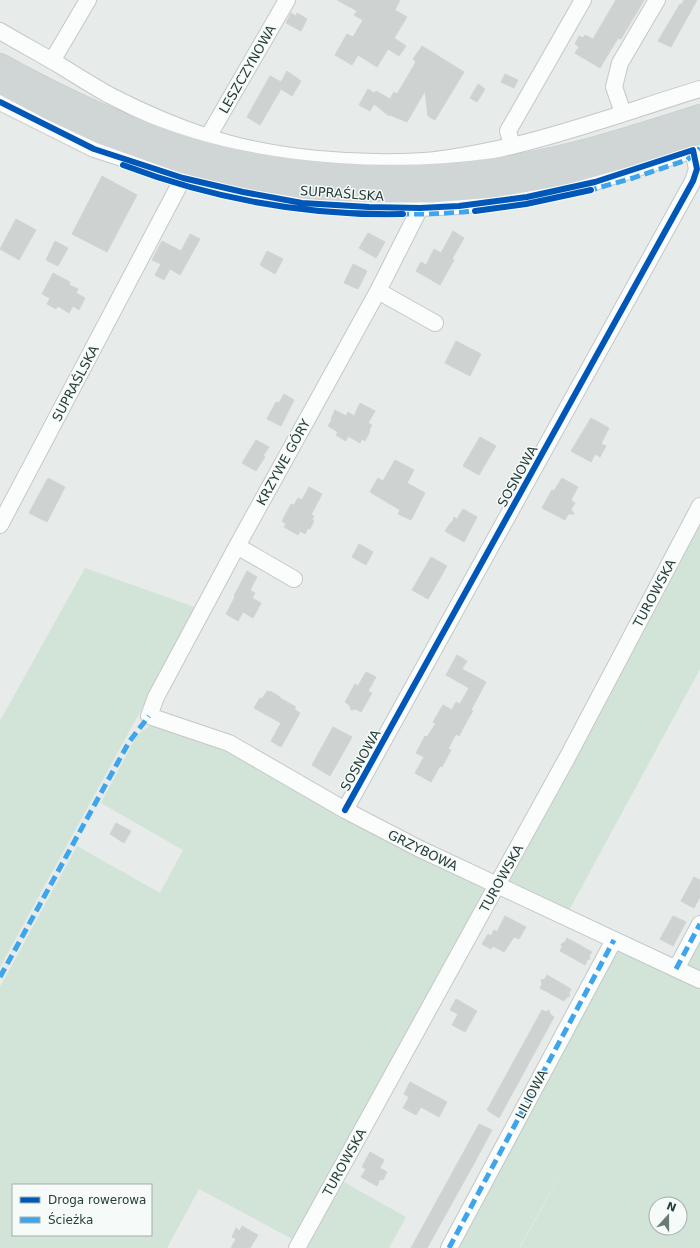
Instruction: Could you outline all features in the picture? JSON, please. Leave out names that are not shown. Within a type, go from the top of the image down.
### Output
[{"type":"main road","points":[[0,64],[107,118],[187,147],[237,160],[311,171],[374,175],[424,175],[491,169],[557,157],[627,138],[700,115]]},
{"type":"main road","points":[[0,83],[51,110],[100,133],[184,163],[231,176],[309,189],[371,192],[423,192],[494,187],[562,175],[630,156],[697,142]]},
{"type":"street","points":[[52,61],[88,0]]},
{"type":"street","name":"LESZCZYNOWA","points":[[208,137],[287,0]]},
{"type":"street","points":[[512,146],[508,131],[583,0]]},
{"type":"street","points":[[623,113],[614,87],[620,63],[657,0]]},
{"type":"street","points":[[0,32],[109,95],[158,118],[208,137],[244,147],[290,156],[386,162],[426,161],[512,146],[700,89]]},
{"type":"street","name":"SUPRAŚLSKA","points":[[0,102],[94,149],[183,178],[243,192],[302,203],[369,207],[420,208],[459,206],[519,198],[595,182],[697,142]]},
{"type":"street","name":"SOSNOWA","points":[[345,810],[693,181],[697,169],[697,142]]},
{"type":"street","name":"SUPRAŚLSKA","points":[[0,525],[183,178]]},
{"type":"street","name":"KRZYWE GÓRY","points":[[149,716],[156,697],[237,546],[378,291],[420,208]]},
{"type":"street","points":[[378,291],[435,323]]},
{"type":"street","name":"TUROWSKA","points":[[297,1248],[567,758],[700,506]]},
{"type":"street","points":[[237,546],[294,579]]},
{"type":"street","name":"GRZYBOWA","points":[[149,716],[229,743],[345,810],[418,848],[700,980]]},
{"type":"street","points":[[676,969],[700,924]]},
{"type":"street","name":"LILIOWA","points":[[449,1248],[614,940]]},
{"type":"green space","points":[[700,519],[700,669],[567,914],[501,883]]},
{"type":"green space","points":[[85,568],[197,608],[0,967],[0,721]]},
{"type":"green space","points":[[153,724],[214,742],[487,888],[294,1240],[199,1189],[167,1248],[0,1248],[0,987],[77,846],[160,893],[183,850],[101,803],[136,737],[143,730]]},
{"type":"green space","points":[[700,936],[700,976],[683,968]]},
{"type":"green space","points":[[617,950],[700,988],[700,1248],[520,1248],[578,1142],[519,1248],[455,1248]]},
{"type":"green space","points":[[342,1181],[406,1217],[389,1248],[305,1248]]},
{"type":"building","points":[[337,0],[400,0],[395,10],[407,17],[394,38],[406,46],[399,56],[388,49],[377,67],[358,55],[352,65],[335,55],[347,34],[353,37],[363,20],[354,15],[357,11]]},
{"type":"building","points":[[616,0],[644,0],[621,39],[618,38],[600,68],[575,53],[579,47],[575,44],[579,36],[583,38],[585,35],[593,39]]},
{"type":"building","points":[[684,0],[697,0],[671,47],[658,41],[680,4],[682,4]]},
{"type":"building","points":[[291,13],[296,16],[297,13],[307,19],[301,31],[286,23]]},
{"type":"building","points":[[422,46],[464,72],[435,120],[428,116],[425,91],[407,122],[390,115],[389,116],[374,104],[370,111],[359,105],[368,89],[374,93],[376,91],[390,99],[394,92],[397,94],[416,62],[413,59]]},
{"type":"building","points":[[287,71],[301,81],[292,96],[281,89],[260,125],[247,117],[270,76],[281,82]]},
{"type":"building","points":[[505,74],[518,80],[514,88],[501,82]]},
{"type":"building","points":[[478,84],[485,89],[477,102],[470,98]]},
{"type":"building","points":[[102,176],[137,195],[107,252],[72,234]]},
{"type":"building","points":[[16,219],[36,230],[19,260],[0,249]]},
{"type":"building","points":[[453,231],[464,238],[440,285],[416,271],[421,262],[426,265],[434,249],[441,253]]},
{"type":"building","points":[[368,233],[385,242],[376,258],[359,248]]},
{"type":"building","points":[[190,234],[200,239],[180,275],[170,269],[164,280],[155,275],[161,264],[152,260],[162,241],[181,251]]},
{"type":"building","points":[[55,241],[68,248],[58,266],[46,260]]},
{"type":"building","points":[[267,251],[283,259],[275,274],[260,265]]},
{"type":"building","points":[[353,264],[367,271],[358,289],[344,283]]},
{"type":"building","points":[[53,273],[70,282],[69,285],[78,289],[76,293],[85,298],[79,310],[73,306],[69,313],[58,306],[56,309],[47,304],[50,298],[42,294]]},
{"type":"building","points":[[456,341],[481,354],[470,376],[445,363]]},
{"type":"building","points":[[284,394],[294,400],[281,426],[267,419],[276,402],[279,403]]},
{"type":"building","points":[[360,403],[375,411],[368,423],[372,425],[369,430],[370,431],[365,441],[362,439],[360,443],[348,436],[346,441],[336,435],[338,432],[328,426],[332,420],[331,419],[335,410],[346,416],[348,412],[354,416]]},
{"type":"building","points":[[591,418],[609,428],[601,444],[606,446],[600,457],[595,454],[591,462],[571,451]]},
{"type":"building","points":[[480,437],[496,446],[479,475],[463,466]]},
{"type":"building","points":[[256,440],[269,447],[263,456],[265,457],[256,471],[242,463]]},
{"type":"building","points":[[395,460],[414,470],[407,483],[425,493],[411,520],[398,514],[400,510],[370,492],[378,478],[383,481]]},
{"type":"building","points":[[48,478],[65,487],[47,522],[29,513]]},
{"type":"building","points":[[562,478],[578,487],[571,500],[575,503],[571,509],[574,514],[568,514],[565,520],[542,508],[552,490],[554,491]]},
{"type":"building","points":[[309,487],[322,494],[311,515],[314,516],[312,520],[314,521],[310,529],[308,528],[305,534],[300,531],[298,535],[284,527],[286,524],[282,521],[291,504],[294,505],[298,498],[302,500]]},
{"type":"building","points":[[463,509],[477,517],[464,542],[445,531],[451,522],[452,523],[454,517],[457,519]]},
{"type":"building","points":[[359,544],[373,552],[366,565],[352,557]]},
{"type":"building","points":[[431,557],[447,566],[428,599],[412,590]]},
{"type":"building","points":[[247,571],[257,577],[250,590],[255,593],[252,598],[261,603],[253,618],[243,612],[238,621],[226,614]]},
{"type":"building","points":[[457,655],[467,661],[462,669],[486,682],[471,710],[473,711],[459,736],[456,734],[448,749],[451,750],[442,767],[440,766],[431,782],[415,773],[424,757],[416,753],[425,736],[427,737],[436,723],[433,722],[443,705],[452,710],[456,702],[460,704],[469,688],[446,675]]},
{"type":"building","points":[[366,672],[376,677],[368,691],[372,693],[361,712],[356,709],[351,710],[350,706],[345,702],[355,684],[358,686]]},
{"type":"building","points":[[267,691],[270,691],[296,707],[294,709],[300,713],[281,747],[271,741],[281,723],[254,708],[260,698],[262,699]]},
{"type":"building","points":[[333,727],[352,737],[330,776],[312,765]]},
{"type":"building","points":[[116,823],[131,831],[124,843],[110,834]]},
{"type":"building","points":[[694,877],[700,880],[700,897],[694,908],[681,901]]},
{"type":"building","points":[[505,916],[526,927],[519,939],[514,937],[504,952],[493,946],[491,949],[482,944],[488,934],[491,936],[494,930],[497,932]]},
{"type":"building","points":[[673,916],[686,922],[673,946],[660,939]]},
{"type":"building","points":[[567,938],[592,952],[589,956],[590,959],[587,960],[585,965],[560,951],[562,947],[561,944],[565,942]]},
{"type":"building","points":[[547,975],[571,989],[569,993],[570,996],[564,1001],[540,988],[542,984],[541,980],[545,979]]},
{"type":"building","points":[[456,999],[477,1011],[465,1032],[452,1025],[458,1014],[450,1010]]},
{"type":"building","points":[[542,1010],[546,1012],[549,1010],[550,1014],[554,1017],[499,1118],[487,1110]]},
{"type":"building","points":[[410,1082],[447,1102],[439,1117],[421,1107],[416,1115],[403,1108],[409,1097],[404,1094]]},
{"type":"building","points":[[479,1124],[492,1130],[471,1169],[427,1248],[411,1248]]},
{"type":"building","points":[[370,1152],[384,1160],[380,1168],[387,1172],[383,1180],[380,1179],[377,1186],[361,1177],[366,1169],[362,1167]]},
{"type":"building","points":[[242,1226],[258,1235],[250,1248],[231,1248],[236,1239],[232,1237],[236,1228],[240,1231]]},
{"type":"marked path","points":[[587,191],[633,178],[687,160],[700,148]]},
{"type":"marked path","points":[[399,214],[477,211]]},
{"type":"marked path","points":[[0,977],[129,742],[149,716]]},
{"type":"marked path","points":[[676,969],[700,924]]},
{"type":"marked path","points":[[449,1248],[614,940]]},
{"type":"cycle path","points":[[0,102],[94,149],[183,178],[243,192],[302,203],[420,208],[459,206],[527,197],[595,182],[693,150],[697,169],[693,181],[345,810]]},
{"type":"cycle path","points":[[123,165],[191,187],[261,203],[332,212],[403,214]]},
{"type":"cycle path","points":[[475,211],[526,204],[591,190]]}]
